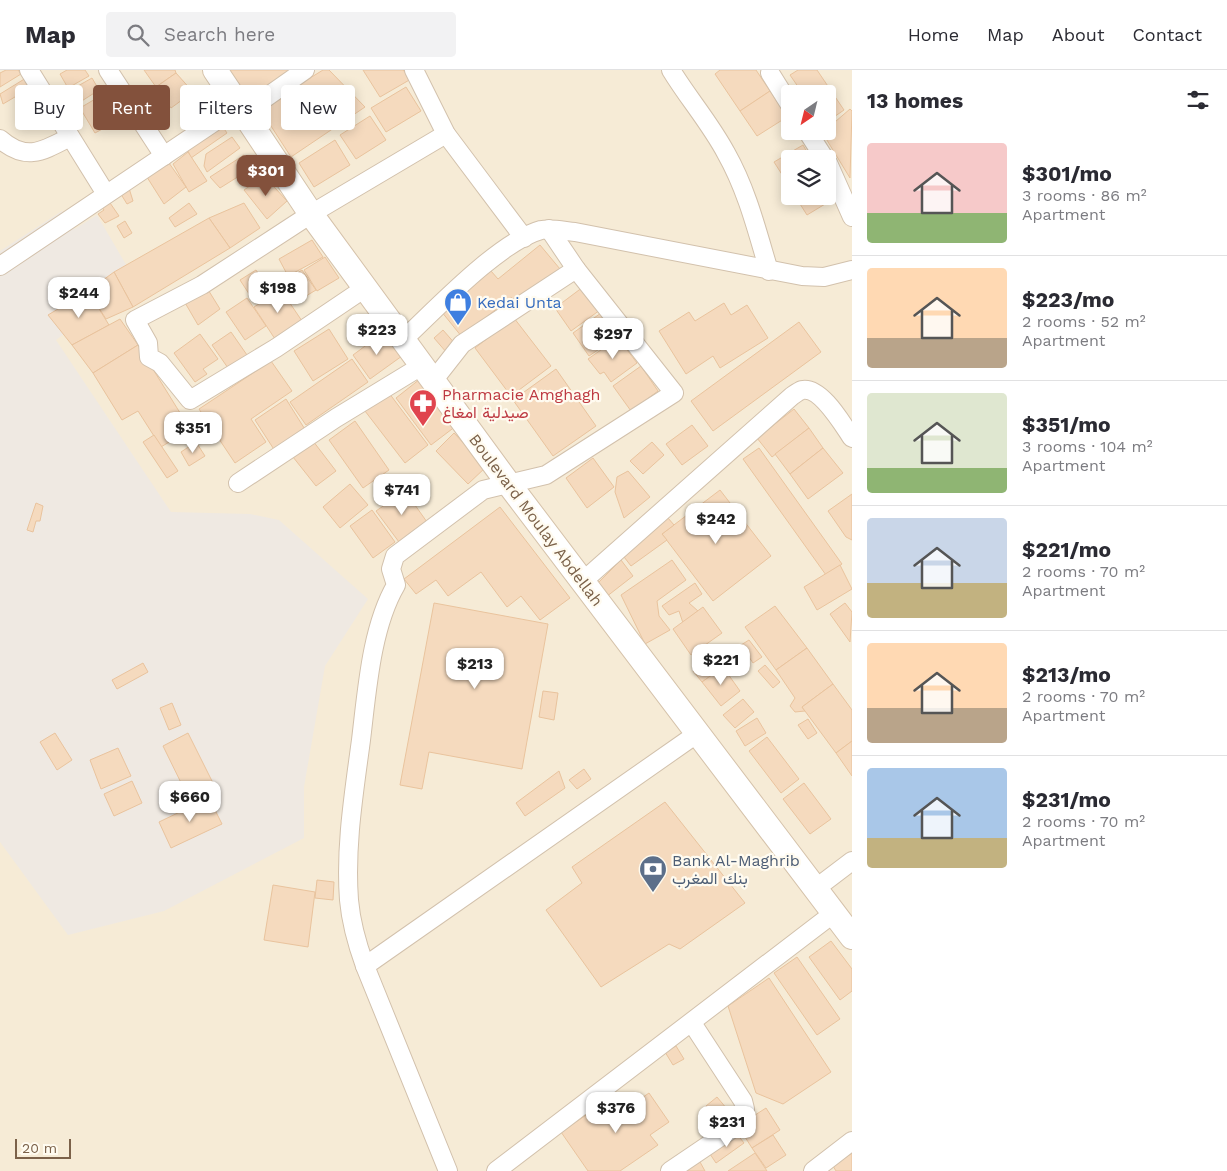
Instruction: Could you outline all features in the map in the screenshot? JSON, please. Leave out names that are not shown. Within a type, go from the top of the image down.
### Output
[{"type":"main road","name":"Boulevard Moulay Abdellah","points":[[215,70],[225,85]]},
{"type":"main road","name":"Boulevard Moulay Abdellah","points":[[254,130],[311,214],[508,483],[852,937]]},
{"type":"street","points":[[29,70],[106,194]]},
{"type":"street","points":[[108,70],[164,156]]},
{"type":"street","points":[[271,91],[305,70]]},
{"type":"street","points":[[414,70],[446,134],[524,238]]},
{"type":"street","points":[[671,70],[706,120],[726,153],[750,206],[769,271]]},
{"type":"street","points":[[770,73],[781,91]]},
{"type":"street","points":[[0,266],[106,194],[208,130]]},
{"type":"street","points":[[365,288],[276,348],[190,400],[160,363],[149,357],[148,343],[135,320],[202,285],[311,214],[446,134]]},
{"type":"street","points":[[0,139],[17,151],[35,153],[70,137]]},
{"type":"street","points":[[836,181],[852,217]]},
{"type":"street","points":[[448,1171],[365,966],[355,939],[352,921],[348,870],[349,830],[368,683],[382,616],[396,585],[391,569],[395,556],[465,506],[483,490],[546,475],[674,393],[576,269],[549,229]]},
{"type":"street","points":[[404,339],[470,277],[524,238],[549,229],[575,232],[802,276],[824,277],[852,270]]},
{"type":"street","points":[[238,483],[336,418],[428,373],[462,344],[576,269]]},
{"type":"street","points":[[582,582],[792,396],[803,390],[811,391],[826,402],[852,438]]},
{"type":"street","points":[[365,966],[698,733]]},
{"type":"street","points":[[816,889],[852,861]]},
{"type":"street","points":[[496,1171],[834,913]]},
{"type":"street","points":[[670,1171],[735,1127],[745,1110],[743,1101],[692,1023]]},
{"type":"street","points":[[812,1171],[852,1141]]},
{"type":"shaded area","points":[[0,70],[852,70],[852,1171],[0,1171]]},
{"type":"shaded area","points":[[62,211],[75,229],[97,215],[135,280],[56,340],[171,512],[250,514],[279,520],[368,599],[325,666],[304,787],[304,838],[164,911],[68,935],[0,842],[0,251]]},
{"type":"building","points":[[6,70],[18,70],[21,74],[0,87],[0,73]]},
{"type":"building","points":[[67,70],[85,70],[89,76],[73,85],[66,85],[60,74]]},
{"type":"building","points":[[144,70],[175,70],[176,73],[159,85],[155,85]]},
{"type":"building","points":[[229,70],[295,70],[270,85],[240,85]]},
{"type":"building","points":[[323,70],[329,70],[344,85],[299,85]]},
{"type":"building","points":[[363,70],[403,70],[411,79],[380,97]]},
{"type":"building","points":[[720,70],[756,70],[770,91],[740,111],[715,74]]},
{"type":"building","points":[[798,70],[817,70],[827,85],[797,85],[790,75]]},
{"type":"building","points":[[176,73],[187,85],[180,85],[180,101],[171,108],[170,85],[159,85]]},
{"type":"building","points":[[26,78],[30,85],[15,85],[15,97],[3,104],[0,94]]},
{"type":"building","points":[[92,78],[96,85],[93,85],[93,94],[83,100],[83,85],[80,85]]},
{"type":"building","points":[[406,87],[421,111],[386,132],[371,108]]},
{"type":"building","points":[[770,91],[781,108],[781,121],[757,136],[740,111]]},
{"type":"building","points":[[281,96],[281,130],[331,130],[291,157],[271,126],[271,102]]},
{"type":"building","points":[[355,97],[365,107],[355,114]]},
{"type":"building","points":[[836,98],[844,110],[836,116]]},
{"type":"building","points":[[93,100],[93,130],[83,113],[83,106]]},
{"type":"building","points":[[850,109],[852,111],[850,178],[836,155],[836,150],[833,150],[827,140],[836,140],[836,121]]},
{"type":"building","points":[[370,116],[386,140],[356,159],[340,135],[348,130],[355,130],[355,126]]},
{"type":"building","points":[[210,130],[225,130],[227,133],[191,158],[186,146]]},
{"type":"building","points":[[232,137],[240,148],[207,172],[204,166],[206,154]]},
{"type":"building","points":[[335,140],[350,165],[314,187],[299,163]]},
{"type":"building","points":[[803,145],[806,150],[794,150]]},
{"type":"building","points":[[188,152],[207,181],[189,192],[173,164]]},
{"type":"building","points":[[244,155],[252,168],[220,188],[210,177]]},
{"type":"building","points":[[164,156],[186,187],[164,204],[145,174]]},
{"type":"building","points":[[781,158],[781,173],[774,162]]},
{"type":"building","points":[[264,176],[287,201],[267,219],[244,190]]},
{"type":"building","points":[[128,185],[133,201],[127,204],[119,191]]},
{"type":"building","points":[[108,200],[119,216],[105,223],[98,214],[104,210],[99,203]]},
{"type":"building","points":[[189,203],[197,214],[175,227],[169,218]]},
{"type":"building","points":[[244,203],[260,228],[230,248],[209,218]]},
{"type":"building","points":[[801,205],[823,205],[807,215]]},
{"type":"building","points":[[209,218],[230,248],[133,307],[114,272]]},
{"type":"building","points":[[125,221],[132,233],[124,238],[117,226]]},
{"type":"building","points":[[312,240],[323,257],[288,276],[279,259]]},
{"type":"building","points":[[540,245],[560,269],[517,304],[511,297],[462,337],[441,311],[491,271],[498,279]]},
{"type":"building","points":[[325,257],[339,278],[317,291],[304,270]]},
{"type":"building","points":[[256,270],[271,293],[255,303],[240,280]]},
{"type":"building","points":[[302,270],[316,290],[301,299],[288,279]]},
{"type":"building","points":[[114,272],[133,307],[106,319],[88,291]]},
{"type":"building","points":[[583,287],[600,310],[571,331],[555,308]]},
{"type":"building","points":[[207,288],[220,309],[198,325],[184,301]]},
{"type":"building","points":[[281,290],[302,321],[275,339],[254,307]]},
{"type":"building","points":[[88,291],[109,325],[72,345],[48,315]]},
{"type":"building","points":[[247,298],[266,326],[245,340],[226,312]]},
{"type":"building","points":[[724,303],[731,315],[747,305],[768,338],[720,368],[713,356],[686,374],[659,331],[689,312],[695,321]]},
{"type":"building","points":[[601,313],[617,337],[589,356],[573,333]]},
{"type":"building","points":[[514,318],[551,366],[511,396],[475,348]]},
{"type":"building","points":[[120,319],[138,345],[93,373],[72,345]]},
{"type":"building","points":[[799,322],[821,352],[713,431],[691,401]]},
{"type":"building","points":[[329,329],[348,359],[313,381],[294,351]]},
{"type":"building","points":[[443,330],[457,346],[447,353],[434,338]]},
{"type":"building","points":[[231,332],[247,355],[228,368],[212,345]]},
{"type":"building","points":[[384,332],[402,356],[370,379],[353,355]]},
{"type":"building","points":[[200,334],[218,359],[203,369],[207,374],[195,382],[174,353]]},
{"type":"building","points":[[618,338],[637,363],[611,382],[604,372],[600,374],[588,359]]},
{"type":"building","points":[[138,345],[190,429],[161,447],[138,411],[122,420],[93,373]]},
{"type":"building","points":[[352,359],[368,382],[306,425],[290,402]]},
{"type":"building","points":[[271,361],[292,391],[251,419],[266,442],[235,463],[199,409]]},
{"type":"building","points":[[641,366],[658,391],[631,411],[613,386]]},
{"type":"building","points":[[556,369],[596,426],[553,456],[513,400]]},
{"type":"building","points":[[420,379],[456,426],[431,445],[396,398]]},
{"type":"building","points":[[389,393],[428,445],[405,463],[365,411]]},
{"type":"building","points":[[286,399],[306,431],[275,451],[255,420]]},
{"type":"building","points":[[794,409],[809,428],[772,457],[757,438]]},
{"type":"building","points":[[355,421],[389,470],[363,488],[329,440]]},
{"type":"building","points":[[692,425],[708,446],[682,465],[666,444]]},
{"type":"building","points":[[809,428],[823,448],[790,474],[775,454]]},
{"type":"building","points":[[454,433],[486,467],[468,484],[436,451]]},
{"type":"building","points":[[154,435],[178,471],[167,478],[143,442]]},
{"type":"building","points":[[313,441],[336,471],[316,486],[293,457]]},
{"type":"building","points":[[196,442],[205,456],[189,466],[181,452]]},
{"type":"building","points":[[652,442],[664,455],[643,474],[630,461]]},
{"type":"building","points":[[759,448],[842,564],[826,575],[743,459]]},
{"type":"building","points":[[823,448],[843,473],[808,499],[790,474]]},
{"type":"building","points":[[593,458],[614,487],[587,508],[566,478]]},
{"type":"building","points":[[628,471],[650,497],[624,518],[615,492],[617,477]]},
{"type":"building","points":[[350,484],[368,505],[340,528],[323,507]]},
{"type":"building","points":[[720,490],[771,556],[713,601],[662,534]]},
{"type":"building","points":[[405,491],[427,522],[399,542],[376,511]]},
{"type":"building","points":[[852,494],[852,540],[846,537],[828,511]]},
{"type":"building","points":[[36,503],[43,506],[40,521],[36,521],[33,532],[27,530]]},
{"type":"building","points":[[500,507],[570,598],[540,620],[521,596],[507,607],[481,572],[448,596],[436,580],[416,594],[404,579]]},
{"type":"building","points":[[372,510],[395,542],[373,558],[350,526]]},
{"type":"building","points":[[668,518],[674,525],[662,534],[667,540],[631,566],[621,553]]},
{"type":"building","points":[[621,560],[633,576],[606,597],[596,585]]},
{"type":"building","points":[[672,560],[686,580],[657,601],[659,616],[670,630],[645,644],[621,595]]},
{"type":"building","points":[[840,565],[852,589],[817,610],[804,587]]},
{"type":"building","points":[[695,583],[702,594],[689,603],[698,611],[683,623],[679,611],[669,615],[662,606]]},
{"type":"building","points":[[434,603],[548,624],[522,769],[429,752],[422,789],[400,785]]},
{"type":"building","points":[[845,603],[852,612],[850,642],[830,614]]},
{"type":"building","points":[[775,606],[807,648],[776,670],[745,627]]},
{"type":"building","points":[[703,607],[722,633],[691,655],[673,629]]},
{"type":"building","points":[[749,640],[762,657],[753,663],[741,645]]},
{"type":"building","points":[[807,648],[833,684],[802,707],[805,711],[795,712],[790,706],[795,698],[776,670]]},
{"type":"building","points":[[714,655],[723,667],[702,682],[693,671]]},
{"type":"building","points":[[143,663],[148,672],[117,689],[112,680]]},
{"type":"building","points":[[765,665],[780,682],[773,688],[758,671]]},
{"type":"building","points":[[723,667],[740,691],[721,706],[702,682]]},
{"type":"building","points":[[833,684],[852,710],[852,741],[836,753],[802,707]]},
{"type":"building","points":[[543,691],[558,693],[554,720],[539,717]]},
{"type":"building","points":[[743,699],[754,712],[735,728],[723,715]]},
{"type":"building","points":[[172,703],[181,725],[169,730],[160,708]]},
{"type":"building","points":[[757,718],[766,733],[745,746],[736,731]]},
{"type":"building","points":[[808,719],[817,733],[808,739],[798,725]]},
{"type":"building","points":[[55,733],[72,760],[57,770],[40,742]]},
{"type":"building","points":[[188,733],[215,787],[189,799],[163,746]]},
{"type":"building","points":[[767,737],[799,779],[781,793],[749,751]]},
{"type":"building","points":[[852,741],[852,776],[836,753]]},
{"type":"building","points":[[118,748],[131,776],[101,789],[90,760]]},
{"type":"building","points":[[584,769],[591,779],[577,789],[569,780]]},
{"type":"building","points":[[559,771],[565,788],[525,816],[516,803]]},
{"type":"building","points":[[132,781],[142,803],[114,816],[104,794]]},
{"type":"building","points":[[804,783],[831,819],[810,834],[783,799]]},
{"type":"building","points":[[209,798],[222,824],[171,848],[159,822]]},
{"type":"building","name":"Bank Al-Maghrib بنك المغرب","points":[[665,802],[745,903],[680,949],[669,944],[601,987],[546,910],[582,883],[572,867]]},
{"type":"building","points":[[317,880],[334,882],[333,900],[315,898]]},
{"type":"building","points":[[273,885],[315,892],[308,947],[264,940]]},
{"type":"building","points":[[831,941],[852,969],[852,991],[840,1000],[809,957]]},
{"type":"building","points":[[797,957],[840,1019],[817,1035],[774,973]]},
{"type":"building","points":[[769,978],[831,1072],[783,1104],[756,1093],[728,1006]]},
{"type":"building","points":[[676,1046],[684,1059],[673,1065],[665,1052]]},
{"type":"building","points":[[649,1093],[669,1122],[650,1135],[658,1145],[620,1171],[588,1171],[561,1132],[610,1099],[616,1108],[629,1099],[633,1104]]},
{"type":"building","points":[[717,1097],[727,1109],[715,1118],[706,1106]]},
{"type":"building","points":[[766,1108],[780,1130],[752,1148],[738,1126]]},
{"type":"building","points":[[737,1134],[744,1143],[716,1163],[710,1154]]},
{"type":"building","points":[[773,1135],[786,1155],[766,1168],[752,1148]]},
{"type":"building","points":[[755,1153],[767,1171],[728,1171]]},
{"type":"building","points":[[852,1153],[852,1171],[836,1171],[833,1166]]},
{"type":"building","points":[[700,1162],[705,1171],[683,1171]]},
{"type":"place","name":"Kedai Unta","points":[[458,326]]},
{"type":"place","name":"Pharmacie Amghagh صيدلية امغاغ","points":[[423,427]]},
{"type":"place","name":"Bank Al-Maghrib بنك المغرب","points":[[653,893]]}]
